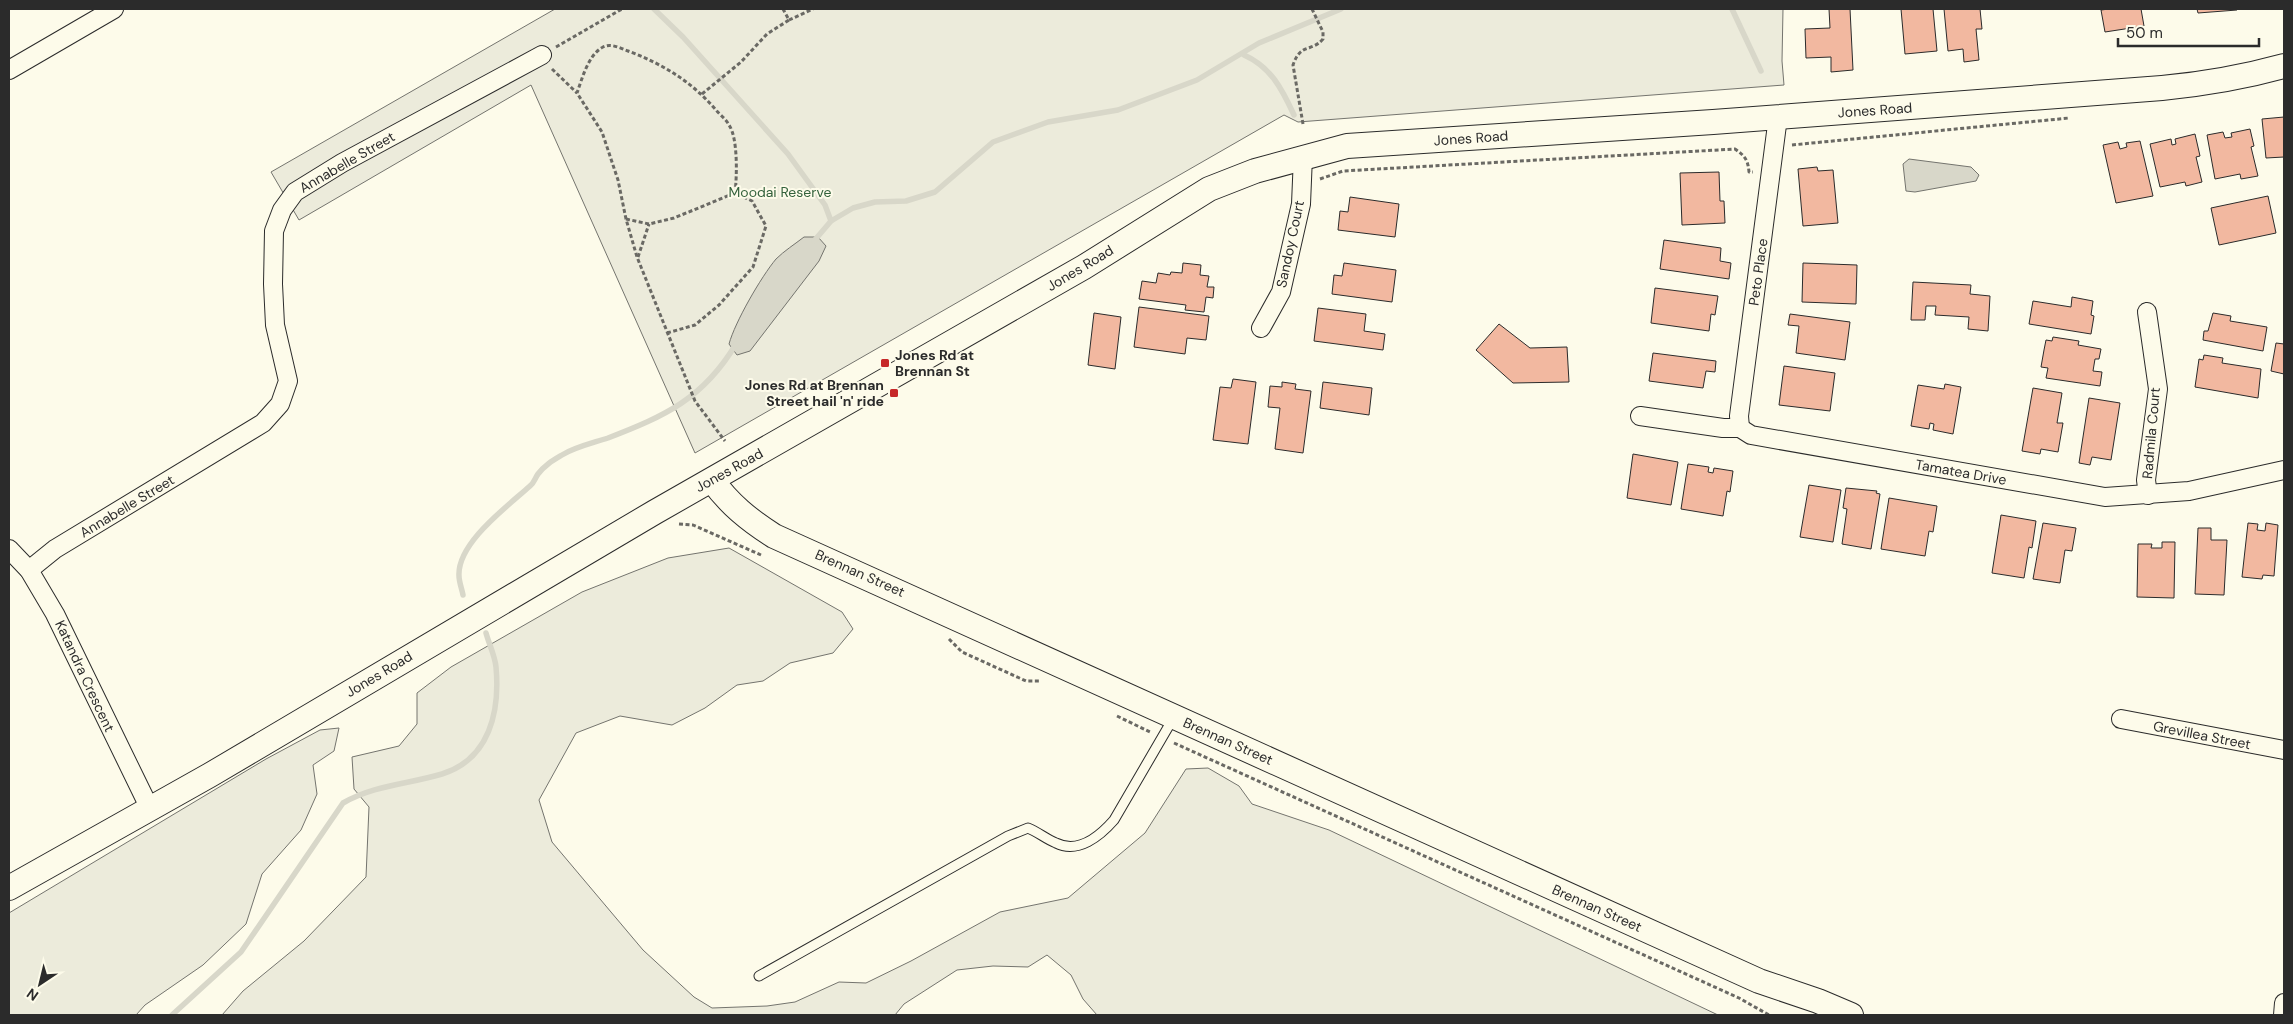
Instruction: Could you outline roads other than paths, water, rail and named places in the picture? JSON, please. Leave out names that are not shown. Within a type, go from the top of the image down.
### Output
[{"type":"street","points":[[9,70],[114,9]]},
{"type":"street","name":"Annabelle Street","points":[[28,570],[56,549],[263,423],[280,404],[288,381],[275,325],[273,284],[274,231],[282,210],[296,192],[342,163],[542,55]]},
{"type":"street","name":"Jones Road","points":[[9,888],[150,809],[712,480],[1084,267],[1209,189],[1255,171],[1303,156],[1347,146],[1784,116],[2203,84],[2246,77],[2284,66]]},
{"type":"street","name":"Peto Place","points":[[1740,428],[1739,416],[1771,174],[1784,116]]},
{"type":"street","name":"Sandoy Court","points":[[1261,328],[1281,292],[1301,204],[1303,156]]},
{"type":"street","name":"Radmila Court","points":[[2147,312],[2158,389],[2146,480],[2148,495]]},
{"type":"street","name":"Tamatea Drive","points":[[1640,416],[1723,428],[1740,428],[1751,435],[2105,497],[2189,492],[2284,470]]},
{"type":"street","name":"Brennan Street","points":[[712,480],[738,510],[774,536],[1759,980],[1851,1015]]},
{"type":"street","name":"Katandra Crescent","points":[[9,550],[28,570],[55,614],[150,809]]},
{"type":"street","name":"Grevillea Street","points":[[2121,719],[2284,750]]},
{"type":"street","name":"Brennan Street","points":[[1759,980],[1818,1015]]},
{"type":"street","points":[[2283,1015],[2284,1003]]},
{"type":"lane","points":[[759,976],[1008,836],[1028,828],[1056,844],[1071,847],[1090,841],[1104,831],[1114,820],[1174,717]]},
{"type":"waterway","points":[[654,9],[683,37],[788,154],[825,205],[831,221]]},
{"type":"waterway","points":[[814,241],[831,221],[853,208],[875,202],[906,201],[935,192],[993,142],[1048,122],[1118,110],[1197,80],[1259,43],[1341,9]]},
{"type":"waterway","points":[[1732,9],[1761,71]]},
{"type":"waterway","points":[[1244,55],[1269,72],[1285,96],[1294,115]]},
{"type":"waterway","points":[[463,595],[459,576],[461,563],[466,551],[486,526],[531,485],[543,468],[567,452],[629,430],[665,413],[681,403],[710,379],[736,344]]},
{"type":"waterway","points":[[172,1015],[241,952],[343,803],[367,792],[442,774],[458,767],[471,757],[481,745],[493,716],[497,684],[495,663],[486,633]]},
{"type":"place","name":"Jones Rd at Brennan St","points":[[885,363]]},
{"type":"place","name":"Jones Rd at Brennan Street hail 'n' ride","points":[[894,393]]},
{"type":"park label","name":"Moodai Reserve","points":[[780,192]]}]
